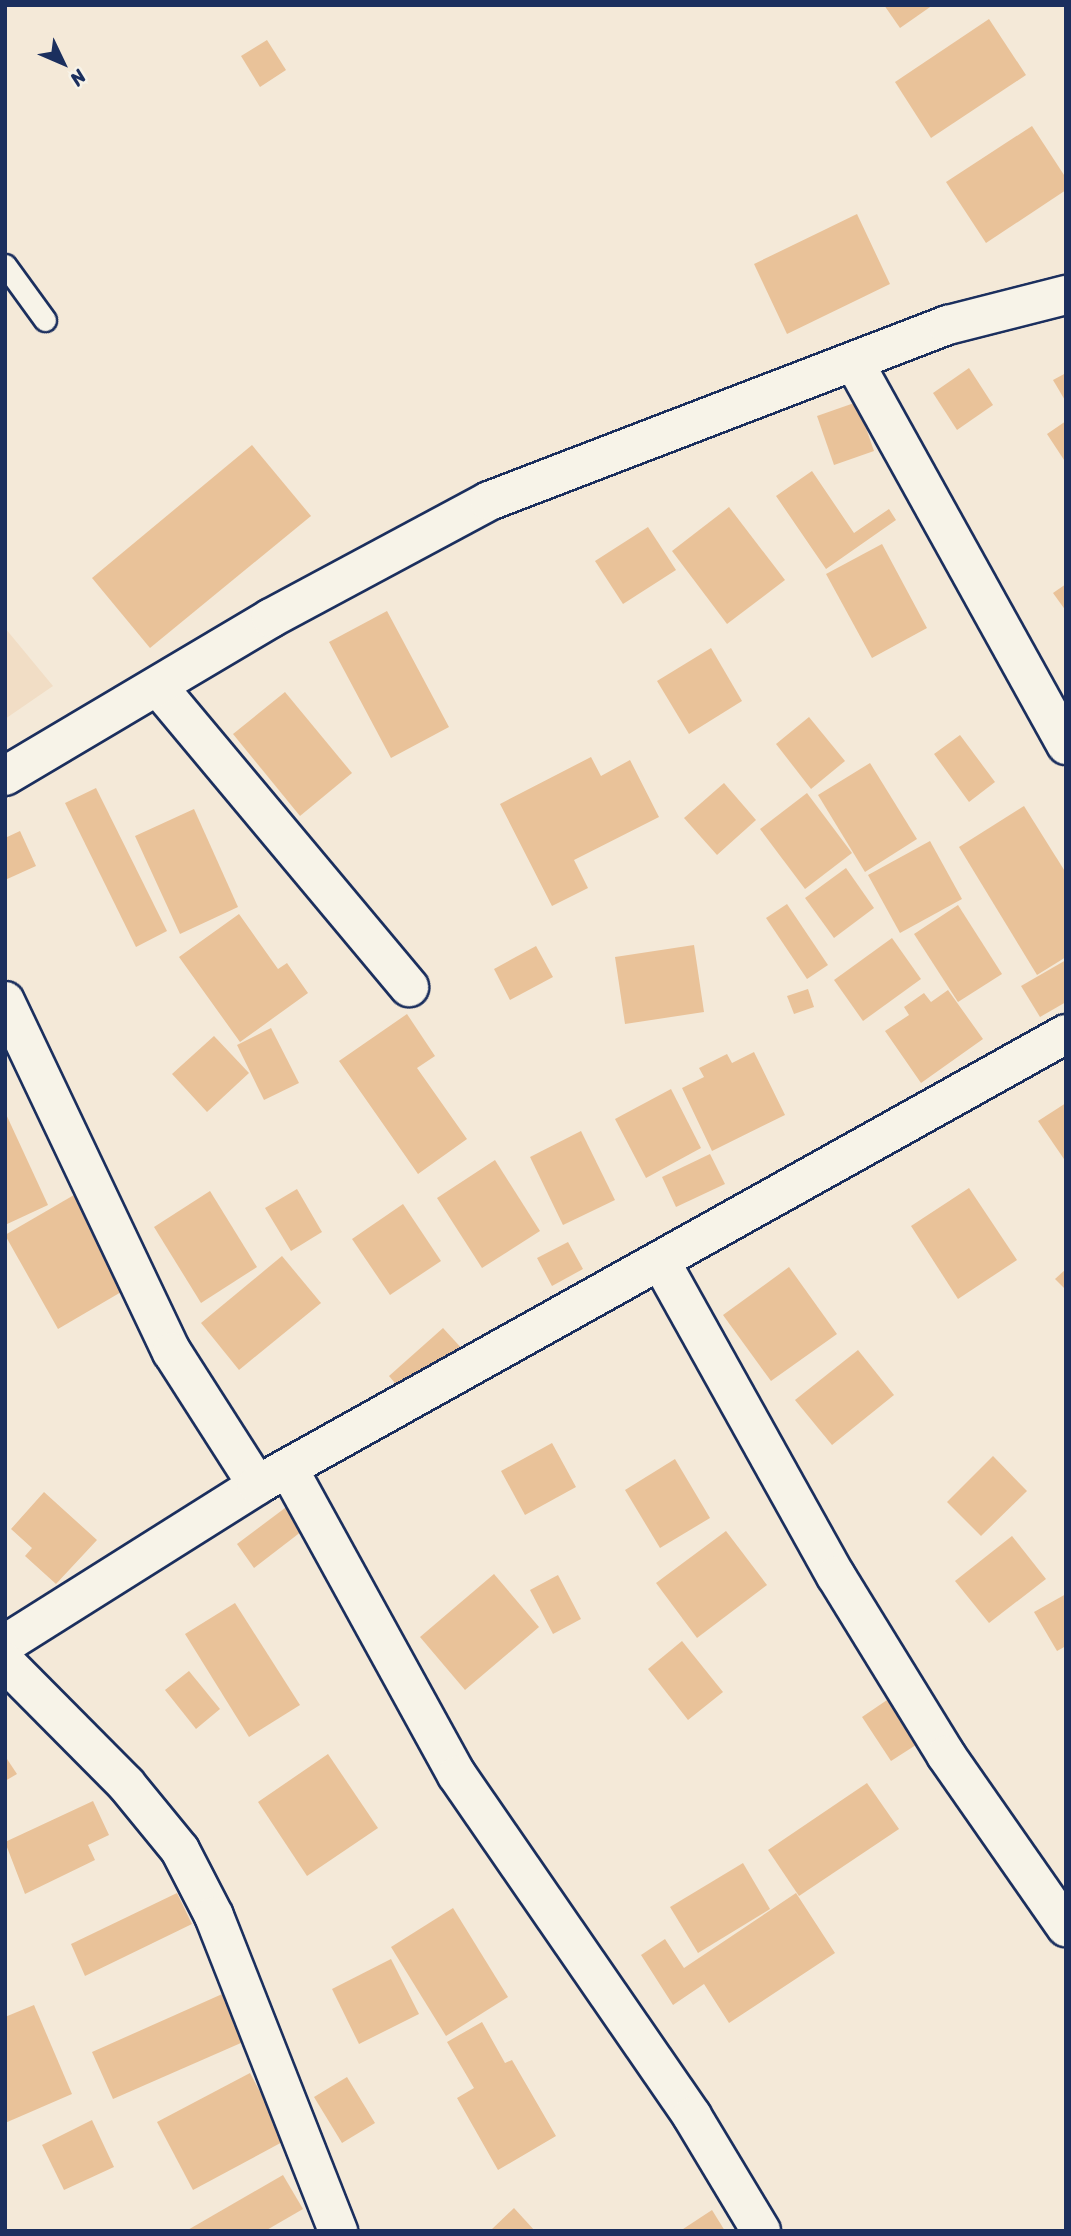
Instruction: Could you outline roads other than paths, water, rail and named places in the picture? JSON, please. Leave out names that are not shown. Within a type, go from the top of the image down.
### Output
[{"type":"street","points":[[5,776],[159,688],[271,618],[489,501],[948,325],[1066,295]]},
{"type":"street","points":[[854,362],[1066,745]]},
{"type":"street","points":[[159,688],[409,987]]},
{"type":"street","points":[[5,1001],[172,1352],[273,1477],[457,1775],[692,2116],[761,2231]]},
{"type":"street","points":[[5,1644],[273,1477],[1066,1034]]},
{"type":"street","points":[[660,1262],[850,1598],[946,1755],[1066,1927]]},
{"type":"street","points":[[5,1662],[126,1784],[180,1850],[214,1916],[338,2231]]},
{"type":"lane","points":[[5,265],[45,320]]}]
